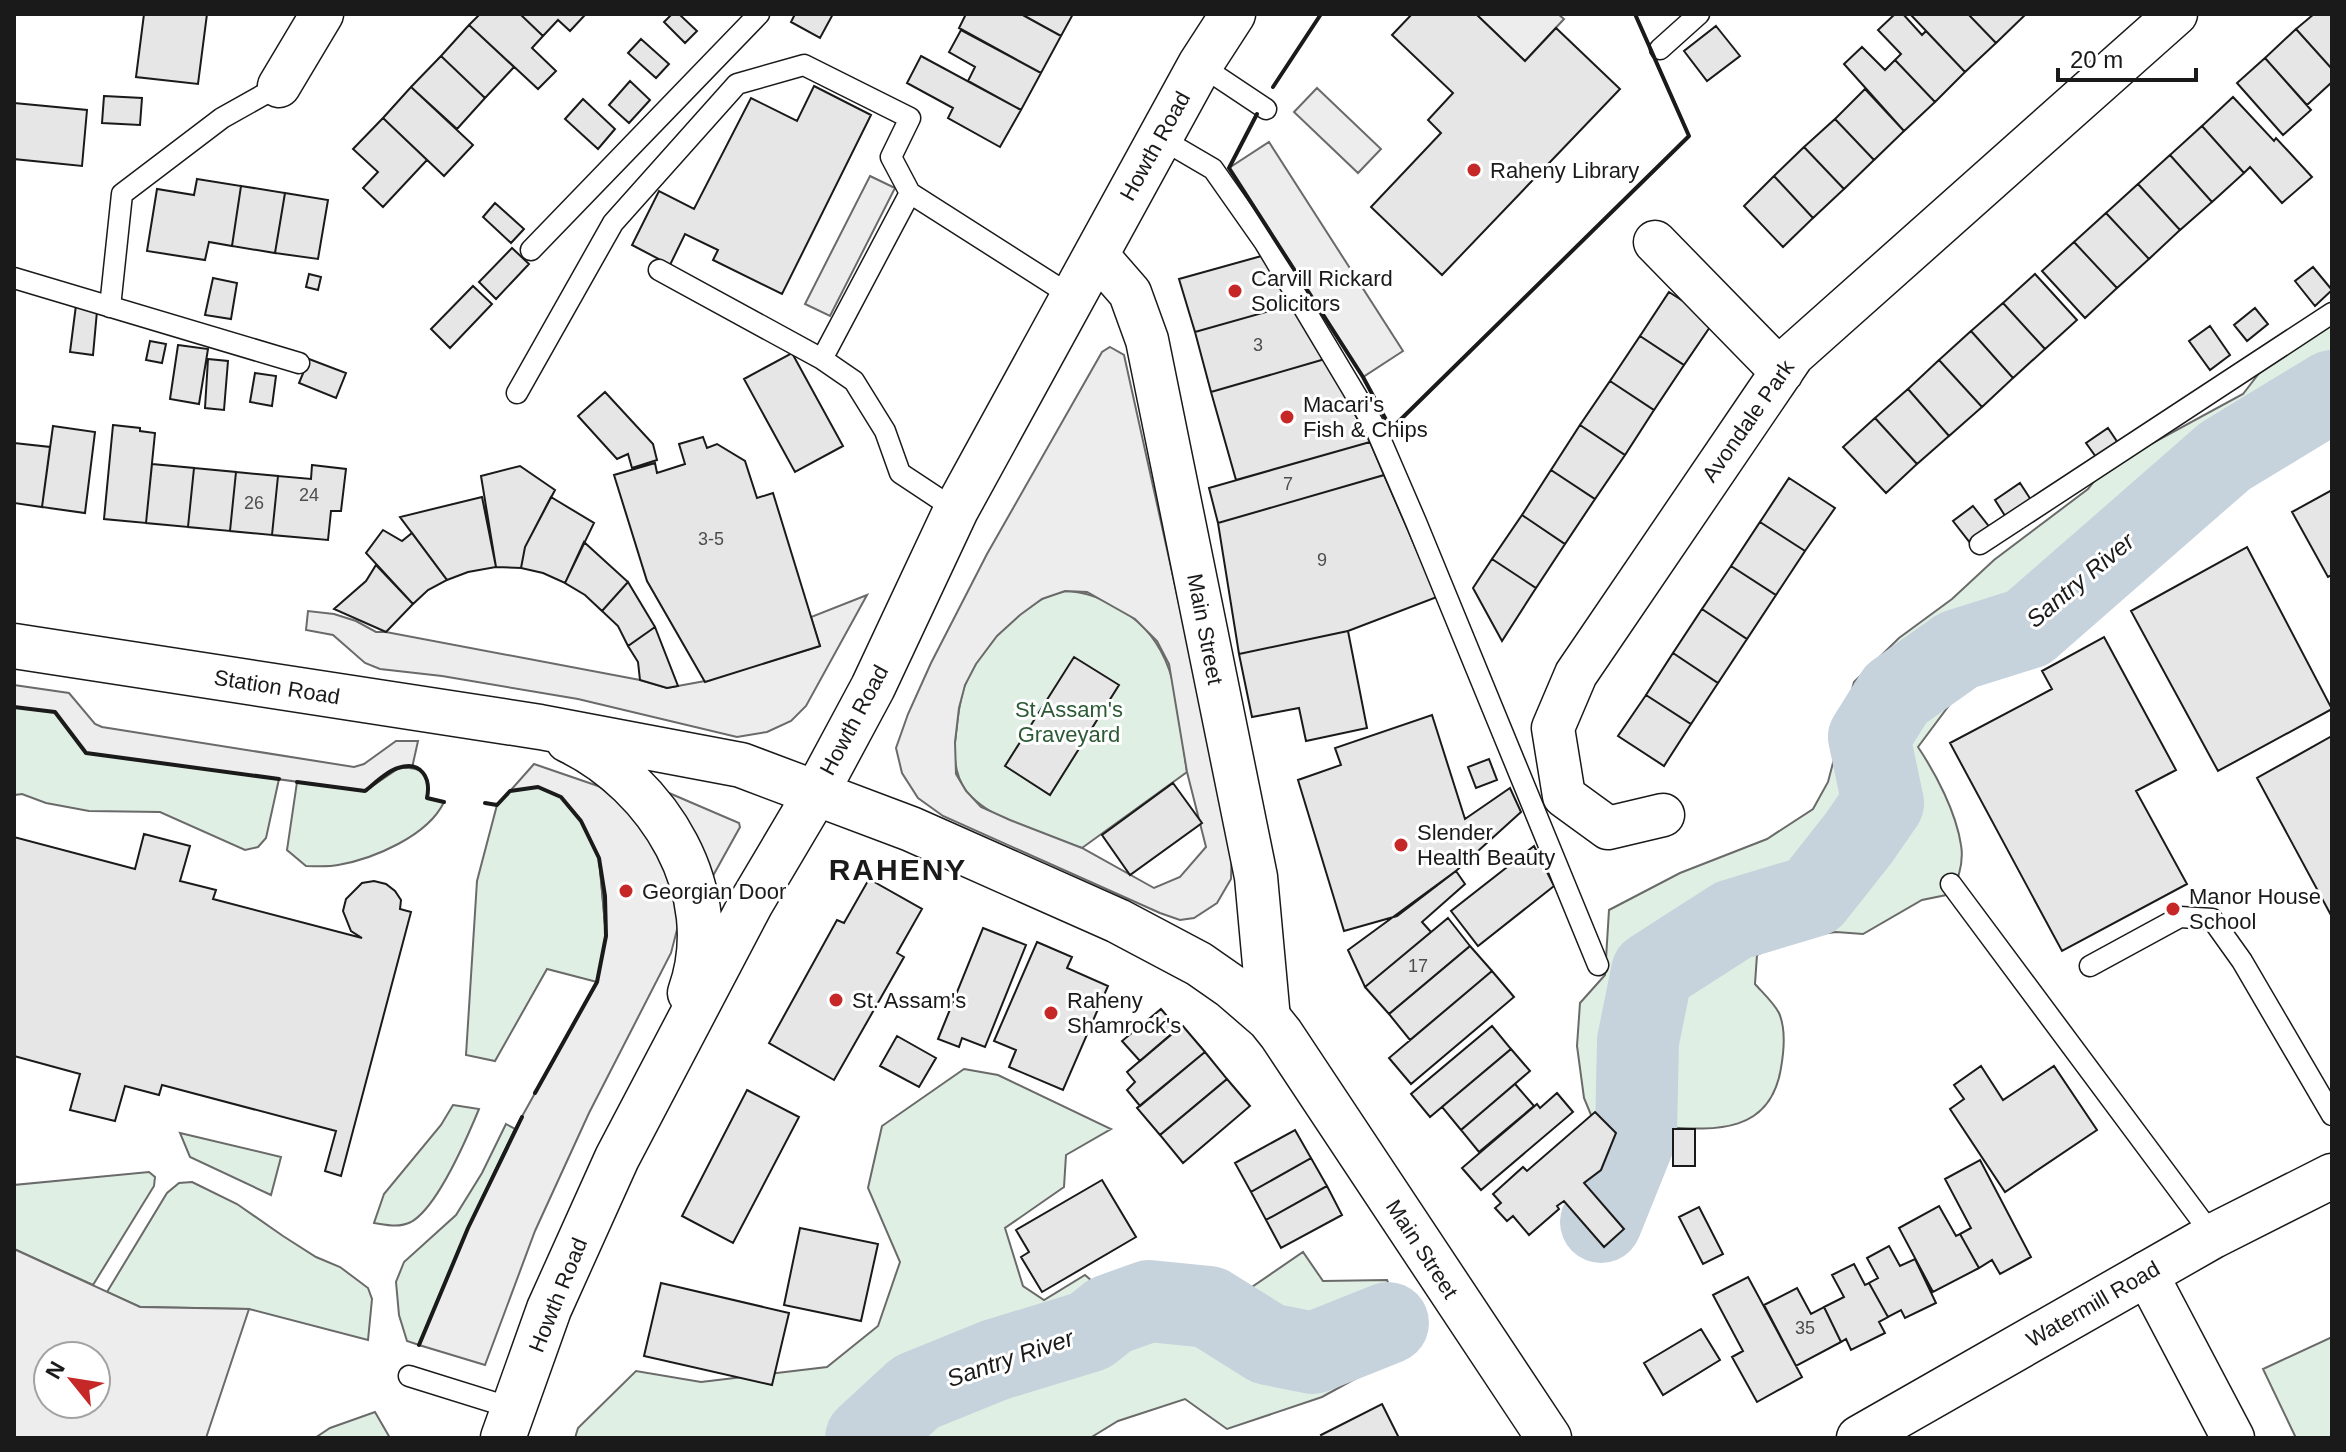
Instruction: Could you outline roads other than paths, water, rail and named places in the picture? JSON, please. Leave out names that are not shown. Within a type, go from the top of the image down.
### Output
[{"type":"main road","name":"Howth Road","points":[[509,1423],[549,1309],[617,1158],[751,903],[815,795],[873,687],[956,510],[1200,65],[1233,14]]},
{"type":"main road","name":"Station Road","points":[[14,646],[540,727],[741,765],[815,795]]},
{"type":"main road","name":"Station Road","points":[[540,727],[582,747],[628,783],[662,819],[685,859],[695,891],[700,938],[693,987],[665,1065]]},
{"type":"main road","name":"Main Street","points":[[815,795],[911,829],[1118,921],[1199,964],[1269,1019],[1549,1438]]},
{"type":"main road","name":"Watermill Road","points":[[1859,1438],[2146,1273],[2332,1176]]},
{"type":"street","points":[[279,86],[322,14]]},
{"type":"street","name":"Avondale Park","points":[[1663,815],[1608,828],[1564,796],[1553,728],[1576,674],[1793,355],[2176,14]]},
{"type":"street","points":[[1655,242],[1782,372]]},
{"type":"street","name":"Main Street","points":[[1096,254],[1130,293],[1147,340],[1256,877],[1269,1019]]},
{"type":"street","points":[[2146,1273],[2233,1438]]},
{"type":"lane","points":[[531,250],[759,14]]},
{"type":"lane","points":[[1660,49],[1699,14]]},
{"type":"lane","points":[[517,393],[613,223],[737,84],[804,65],[910,118],[891,157],[910,193],[1073,297]]},
{"type":"lane","points":[[1200,65],[1266,109]]},
{"type":"lane","points":[[110,307],[122,194],[222,118],[279,86]]},
{"type":"lane","points":[[1160,138],[1213,169],[1265,243],[1375,427],[1598,965]]},
{"type":"lane","points":[[822,359],[910,193]]},
{"type":"lane","points":[[659,270],[822,359],[854,381],[885,431],[900,473],[956,510]]},
{"type":"lane","points":[[14,278],[299,363]]},
{"type":"lane","points":[[1980,544],[2332,313]]},
{"type":"lane","points":[[1951,884],[2213,1236]]},
{"type":"lane","points":[[2090,966],[2180,917],[2212,919],[2242,961],[2332,1115]]},
{"type":"lane","points":[[409,1376],[509,1423]]},
{"type":"waterway","name":"Santry River","points":[[1601,1222],[1636,1135],[1638,1041],[1652,972],[1733,920],[1813,896],[1883,803],[1869,737],[1896,694],[1958,650],[2028,628],[2225,456],[2332,391]]},
{"type":"waterway","name":"Santry River","points":[[866,1438],[916,1392],[995,1360],[1090,1331],[1110,1315],[1149,1301],[1209,1307],[1268,1344],[1313,1353],[1388,1323]]},
{"type":"place","name":"Raheny Library","points":[[1474,170]]},
{"type":"place","name":"Carvill Rickard Solicitors","points":[[1235,291]]},
{"type":"place","name":"Macari's Fish & Chips","points":[[1287,417]]},
{"type":"place","name":"Slender Health Beauty","points":[[1401,845]]},
{"type":"place","name":"Georgian Door","points":[[626,891]]},
{"type":"place","name":"Manor House School","points":[[2173,909]]},
{"type":"place","name":"St. Assam's","points":[[836,1000]]},
{"type":"place","name":"Raheny Shamrock's","points":[[1051,1013]]},
{"type":"district","name":"RAHENY","points":[[898,869]]},
{"type":"park label","name":"St Assam's Graveyard","points":[[1069,722]]}]
